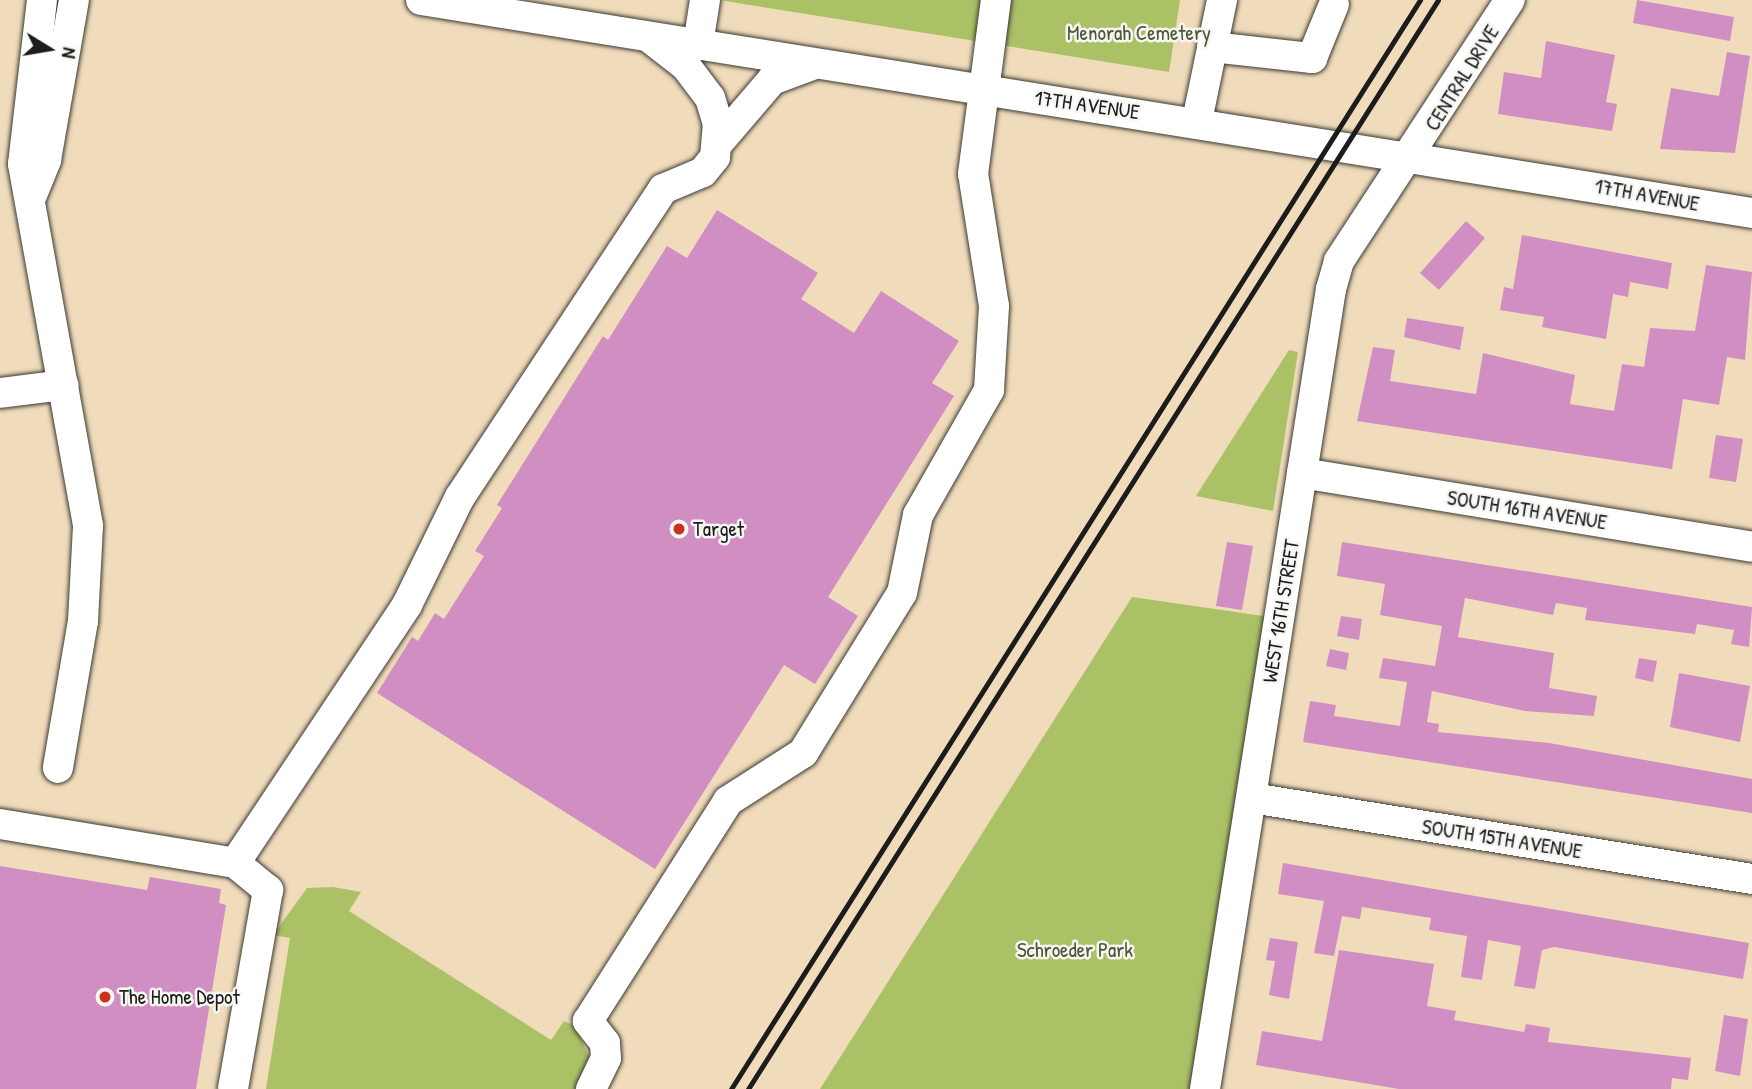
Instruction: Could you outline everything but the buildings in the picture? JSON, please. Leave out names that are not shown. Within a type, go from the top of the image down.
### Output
[{"type":"street","points":[[42,0],[22,137],[87,503],[88,552],[58,768]]},
{"type":"street","points":[[32,195],[46,160],[74,0]]},
{"type":"street","name":"17TH AVENUE","points":[[421,0],[982,91],[1413,155],[1752,213]]},
{"type":"street","points":[[698,45],[705,0]]},
{"type":"street","points":[[591,1089],[604,1065],[605,1043],[588,1021],[728,801],[803,753],[902,593],[918,515],[984,402],[996,336],[973,174],[996,0]]},
{"type":"street","points":[[1197,121],[1222,0]]},
{"type":"street","name":"CENTRAL DRIVE","points":[[1413,155],[1510,0]]},
{"type":"street","points":[[1212,47],[1312,58],[1329,1]]},
{"type":"street","points":[[648,37],[702,84],[719,142]]},
{"type":"street","points":[[235,863],[401,615],[460,496],[663,189],[703,172],[719,142],[772,80],[815,64]]},
{"type":"street","name":"WEST 16TH STREET","points":[[1205,1089],[1302,473],[1339,261],[1413,155]]},
{"type":"street","points":[[0,393],[64,385]]},
{"type":"street","name":"SOUTH 16TH AVENUE","points":[[1302,473],[1752,547]]},
{"type":"street","name":"SOUTH 15TH AVENUE","points":[[1252,798],[1752,879]]},
{"type":"street","points":[[0,824],[235,863],[268,890],[233,1089]]},
{"type":"green space","name":"Menorah Cemetery","points":[[719,0],[1180,0],[1169,72]]},
{"type":"green space","points":[[1289,350],[1298,352],[1273,511],[1196,496]]},
{"type":"green space","name":"Schroeder Park","points":[[1132,597],[1270,617],[1193,1089],[820,1089]]},
{"type":"green space","points":[[333,887],[361,892],[349,911],[551,1040],[564,1021],[575,1026],[589,1057],[575,1089],[266,1089],[290,938],[273,935],[307,888]]},
{"type":"railway","points":[[731,1089],[1420,0]]},
{"type":"railway","points":[[748,1089],[1438,0]]},
{"type":"place","name":"Target","points":[[679,529]]},
{"type":"place","name":"The Home Depot","points":[[105,997]]}]
